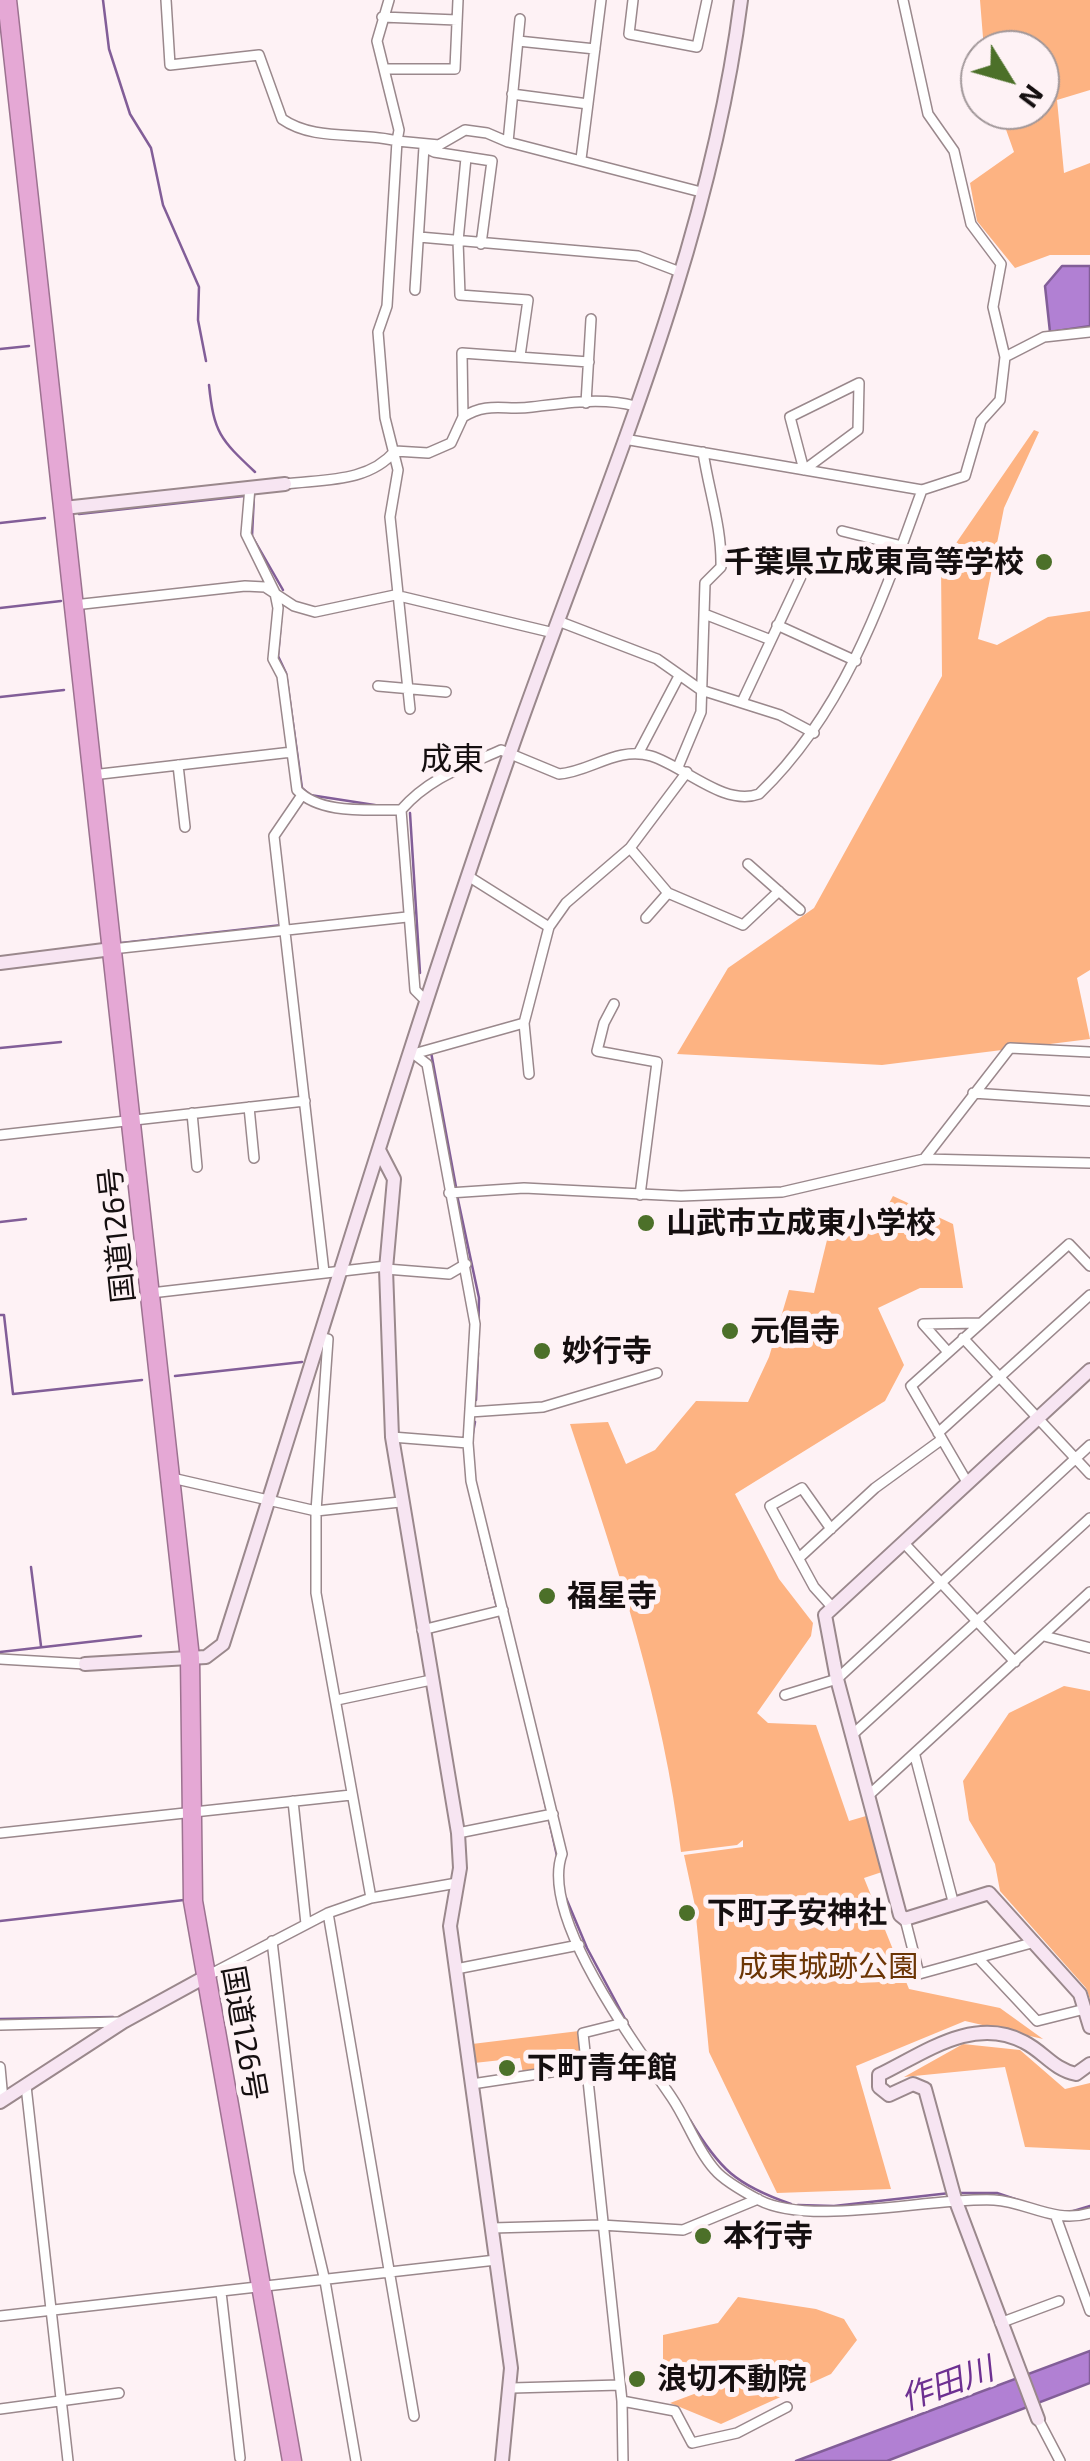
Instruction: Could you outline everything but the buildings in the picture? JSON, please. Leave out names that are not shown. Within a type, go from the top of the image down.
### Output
[{"type":"highway","name":"国道126号","points":[[7,0],[190,1658],[193,1901],[292,2461]]},
{"type":"street","points":[[166,0],[170,65],[259,55],[282,120],[288,124],[334,136],[424,146],[492,161],[481,244]]},
{"type":"street","points":[[389,0],[378,41],[400,130],[387,306],[378,332],[385,418],[398,470],[390,517],[410,708]]},
{"type":"street","points":[[385,69],[455,69],[458,0]]},
{"type":"street","points":[[582,159],[601,0]]},
{"type":"street","points":[[634,0],[629,34],[697,46],[706,0]]},
{"type":"street","points":[[0,1658],[85,1664],[206,1657],[223,1644],[413,1052],[425,1000],[680,272],[741,0]]},
{"type":"street","points":[[624,438],[922,490],[965,476],[981,420],[1000,400],[1006,356],[993,307],[1000,264],[972,224],[954,152],[928,114],[903,0]]},
{"type":"street","points":[[382,18],[457,20]]},
{"type":"street","points":[[508,142],[520,20]]},
{"type":"street","points":[[518,40],[595,49]]},
{"type":"street","points":[[512,94],[588,104]]},
{"type":"street","points":[[424,146],[439,145],[465,130],[488,132],[508,142],[701,192]]},
{"type":"street","points":[[415,290],[424,146]]},
{"type":"street","points":[[466,158],[458,241],[460,294],[528,300],[520,356]]},
{"type":"street","points":[[419,237],[638,256],[680,272]]},
{"type":"street","points":[[586,403],[592,319]]},
{"type":"street","points":[[1006,356],[1044,338],[1090,332]]},
{"type":"street","points":[[395,452],[428,453],[452,443],[463,417],[462,353],[589,362]]},
{"type":"street","points":[[859,383],[858,430],[804,470],[790,416],[859,383]]},
{"type":"street","points":[[463,417],[480,406],[500,404],[529,408],[552,401],[616,401],[635,406]]},
{"type":"street","points":[[64,508],[365,474],[383,466],[395,452]]},
{"type":"street","points":[[528,1074],[524,1023],[549,927],[566,902],[630,848],[683,769],[701,712],[705,583],[722,567],[722,529],[710,500],[703,452]]},
{"type":"street","points":[[250,487],[246,534],[275,592],[273,659],[282,676],[296,790],[302,796],[342,808],[401,810],[436,777],[501,750],[560,774],[606,758],[638,754],[683,769],[746,799],[759,794],[814,733],[856,661],[922,490]]},
{"type":"street","points":[[842,531],[902,546]]},
{"type":"street","points":[[742,702],[805,568]]},
{"type":"street","points":[[74,605],[246,586],[275,592],[294,606],[315,612],[396,595],[556,627],[657,659],[701,690],[742,702],[814,733]]},
{"type":"street","points":[[707,615],[771,640]]},
{"type":"street","points":[[777,626],[856,661]]},
{"type":"street","points":[[638,754],[678,676]]},
{"type":"street","points":[[378,686],[446,692]]},
{"type":"street","points":[[92,775],[292,752]]},
{"type":"street","points":[[178,765],[185,827]]},
{"type":"street","points":[[302,796],[274,836],[324,1272]]},
{"type":"street","points":[[401,810],[414,990],[425,1000]]},
{"type":"street","points":[[630,848],[668,893],[743,925],[779,892]]},
{"type":"street","points":[[748,864],[800,910]]},
{"type":"street","points":[[468,876],[549,927]]},
{"type":"street","points":[[646,918],[668,893]]},
{"type":"street","points":[[0,963],[407,918]]},
{"type":"street","points":[[614,1004],[597,1051],[658,1062],[640,1195]]},
{"type":"street","points":[[413,1052],[524,1023]]},
{"type":"street","points":[[924,1159],[1010,1048],[1090,1052]]},
{"type":"street","points":[[413,1052],[426,1064],[454,1193],[475,1324],[469,1447],[477,1510],[549,1815],[559,1862],[562,1904],[579,1945],[622,2023],[715,2171],[758,2200],[792,2209],[826,2211],[954,2195],[1000,2200],[1056,2217],[1090,2213]]},
{"type":"street","points":[[973,1093],[1090,1101]]},
{"type":"street","points":[[0,1135],[306,1102]]},
{"type":"street","points":[[248,1107],[254,1158]]},
{"type":"street","points":[[192,1113],[197,1167]]},
{"type":"street","points":[[379,1150],[394,1179],[386,1268],[392,1436],[458,1833],[457,1883],[450,1926],[512,2388],[502,2461]]},
{"type":"street","points":[[454,1193],[524,1188],[640,1195],[782,1192],[924,1159],[1090,1163]]},
{"type":"street","points":[[967,1482],[912,1386],[1069,1244],[1090,1266]]},
{"type":"street","points":[[151,1293],[341,1270],[386,1268],[449,1274],[466,1264]]},
{"type":"street","points":[[799,1558],[875,1488],[940,1436],[1090,1295]]},
{"type":"street","points":[[948,1352],[923,1324],[980,1324]]},
{"type":"street","points":[[320,1337],[328,1338],[316,1511],[316,1593],[370,1898]]},
{"type":"street","points":[[963,1338],[1090,1474]]},
{"type":"street","points":[[1035,1942],[919,1974],[837,1678],[825,1615],[1090,1370]]},
{"type":"street","points":[[470,1412],[543,1407],[657,1373]]},
{"type":"street","points":[[392,1436],[469,1447]]},
{"type":"street","points":[[785,1695],[837,1678],[1090,1444]]},
{"type":"street","points":[[172,1478],[316,1511],[400,1502]]},
{"type":"street","points":[[831,1528],[802,1488],[770,1506],[814,1586],[833,1608]]},
{"type":"street","points":[[852,1734],[1090,1518]]},
{"type":"street","points":[[904,1542],[1014,1662]]},
{"type":"street","points":[[869,1795],[1090,1592]]},
{"type":"street","points":[[422,1630],[500,1611]]},
{"type":"street","points":[[1044,1636],[1090,1648]]},
{"type":"street","points":[[337,1700],[431,1680]]},
{"type":"street","points":[[914,1756],[954,1905]]},
{"type":"street","points":[[0,1833],[350,1795]]},
{"type":"street","points":[[293,1801],[306,1924]]},
{"type":"street","points":[[458,1833],[549,1815]]},
{"type":"street","points":[[0,2067],[1,2101],[123,2022],[328,1913],[370,1898],[457,1883]]},
{"type":"street","points":[[905,1919],[989,1893],[1080,1994],[1090,2027]]},
{"type":"street","points":[[328,1913],[414,2416]]},
{"type":"street","points":[[272,1940],[299,2171],[324,2281],[356,2461]]},
{"type":"street","points":[[456,1969],[579,1945]]},
{"type":"street","points":[[980,1959],[1037,2021],[1085,2008]]},
{"type":"street","points":[[0,2025],[123,2022]]},
{"type":"street","points":[[622,2023],[583,2033],[622,2401],[623,2461]]},
{"type":"street","points":[[1060,2461],[1038,2419],[1000,2323],[954,2195],[926,2089],[913,2084],[889,2095],[879,2087],[879,2075],[958,2035],[988,2033],[1024,2042],[1058,2070],[1076,2074],[1090,2064]]},
{"type":"street","points":[[472,2084],[571,2069]]},
{"type":"street","points":[[26,2086],[68,2461]]},
{"type":"street","points":[[492,2228],[601,2225],[683,2230],[758,2200]]},
{"type":"street","points":[[1056,2217],[1090,2311]]},
{"type":"street","points":[[0,2316],[392,2275],[496,2260]]},
{"type":"street","points":[[222,2292],[240,2458]]},
{"type":"street","points":[[1000,2323],[1059,2301]]},
{"type":"street","points":[[512,2388],[620,2385]]},
{"type":"street","points":[[0,2409],[119,2393]]},
{"type":"street","points":[[622,2401],[675,2411],[692,2443],[737,2433],[788,2408]]},
{"type":"green space","points":[[980,0],[1090,0],[1090,90],[1060,99],[1060,30],[982,30]]},
{"type":"green space","points":[[1006,130],[1060,130],[1064,173],[1090,163],[1090,255],[1050,255],[1015,268],[977,221],[970,183],[1014,152]]},
{"type":"green space","points":[[1034,430],[1039,432],[1004,508],[978,639],[997,645],[1048,617],[1090,611],[1090,970],[1077,978],[1090,1039],[882,1065],[677,1054],[728,968],[814,908],[942,676],[941,565]]},
{"type":"green space","name":"成東城跡公園","points":[[893,1196],[953,1224],[963,1288],[920,1288],[878,1308],[904,1365],[885,1401],[735,1494],[779,1579],[813,1623],[811,1636],[757,1713],[768,1723],[816,1725],[849,1821],[866,1816],[882,1872],[864,1878],[909,1989],[1000,2008],[1043,2039],[965,2021],[856,2066],[891,2189],[777,2193],[709,2052],[695,1906],[684,1855],[743,1847],[743,1840],[737,1845],[681,1852],[651,1689],[570,1424],[608,1422],[626,1464],[655,1450],[696,1401],[748,1402],[769,1357],[789,1290],[814,1293],[827,1240],[874,1231]]},
{"type":"green space","points":[[1064,1686],[1090,1691],[1090,1999],[1086,1988],[1000,1891],[995,1864],[969,1820],[963,1781],[1009,1713]]},
{"type":"green space","points":[[579,2031],[583,2064],[523,2073],[520,2058],[474,2063],[472,2044]]},
{"type":"green space","points":[[963,2044],[1020,2050],[1065,2089],[1090,2083],[1090,2150],[1025,2147],[1005,2067],[904,2077]]},
{"type":"green space","points":[[738,2297],[816,2309],[844,2319],[857,2340],[831,2374],[721,2424],[670,2403],[702,2391],[705,2368],[663,2361],[663,2335],[718,2323]]},
{"type":"shaded area","points":[[1062,266],[1090,266],[1090,326],[1050,332],[1045,286]]},
{"type":"shaded area","points":[[1090,2351],[1090,2383],[887,2461],[796,2461]]},
{"type":"waterway","points":[[103,0],[109,49],[130,114],[151,148],[163,205],[199,287],[198,320],[206,361]]},
{"type":"waterway","points":[[0,349],[29,346]]},
{"type":"waterway","points":[[209,385],[213,414],[221,434],[255,472]]},
{"type":"waterway","points":[[254,495],[252,536],[283,590]]},
{"type":"waterway","points":[[79,514],[244,496]]},
{"type":"waterway","points":[[0,523],[45,518]]},
{"type":"waterway","points":[[0,608],[61,601]]},
{"type":"waterway","points":[[281,621],[278,656],[286,673],[302,788],[310,795],[381,806]]},
{"type":"waterway","points":[[0,697],[64,690]]},
{"type":"waterway","points":[[410,813],[420,973]]},
{"type":"waterway","points":[[121,943],[282,925]]},
{"type":"waterway","points":[[0,1048],[61,1042]]},
{"type":"waterway","points":[[431,1052],[456,1187]]},
{"type":"waterway","points":[[457,1195],[479,1298],[478,1348]]},
{"type":"waterway","points":[[0,1222],[26,1219]]},
{"type":"waterway","points":[[0,1315],[4,1315],[13,1394],[142,1380]]},
{"type":"waterway","points":[[476,1400],[478,1353]]},
{"type":"waterway","points":[[175,1376],[302,1362]]},
{"type":"waterway","points":[[470,1449],[475,1422]]},
{"type":"waterway","points":[[467,1480],[497,1608]]},
{"type":"waterway","points":[[31,1567],[41,1646]]},
{"type":"waterway","points":[[499,1616],[505,1637]]},
{"type":"waterway","points":[[0,1652],[141,1636]]},
{"type":"waterway","points":[[539,1776],[547,1812]]},
{"type":"waterway","points":[[549,1820],[557,1856]]},
{"type":"waterway","points":[[566,1898],[587,1948],[631,2030]]},
{"type":"waterway","points":[[0,1921],[184,1900]]},
{"type":"waterway","points":[[0,2019],[113,2017]]},
{"type":"waterway","points":[[690,2120],[710,2151],[731,2173],[756,2190],[791,2204]]},
{"type":"waterway","points":[[798,2205],[834,2206],[950,2193]]},
{"type":"waterway","points":[[958,2193],[997,2193],[1018,2200]]},
{"type":"waterway","points":[[1070,2212],[1090,2206]]},
{"type":"place","name":"千葉県立成東高等学校","points":[[1044,562]]},
{"type":"place","name":"山武市立成東小学校","points":[[646,1223]]},
{"type":"place","name":"元倡寺","points":[[730,1331]]},
{"type":"place","name":"妙行寺","points":[[542,1351]]},
{"type":"place","name":"福星寺","points":[[547,1596]]},
{"type":"place","name":"下町子安神社","points":[[687,1913]]},
{"type":"place","name":"下町青年館","points":[[507,2068]]},
{"type":"place","name":"本行寺","points":[[703,2236]]},
{"type":"place","name":"浪切不動院","points":[[637,2379]]},
{"type":"district","name":"成東","points":[[452,759]]},
{"type":"water label","name":"作田川","points":[[947,2384]]}]
